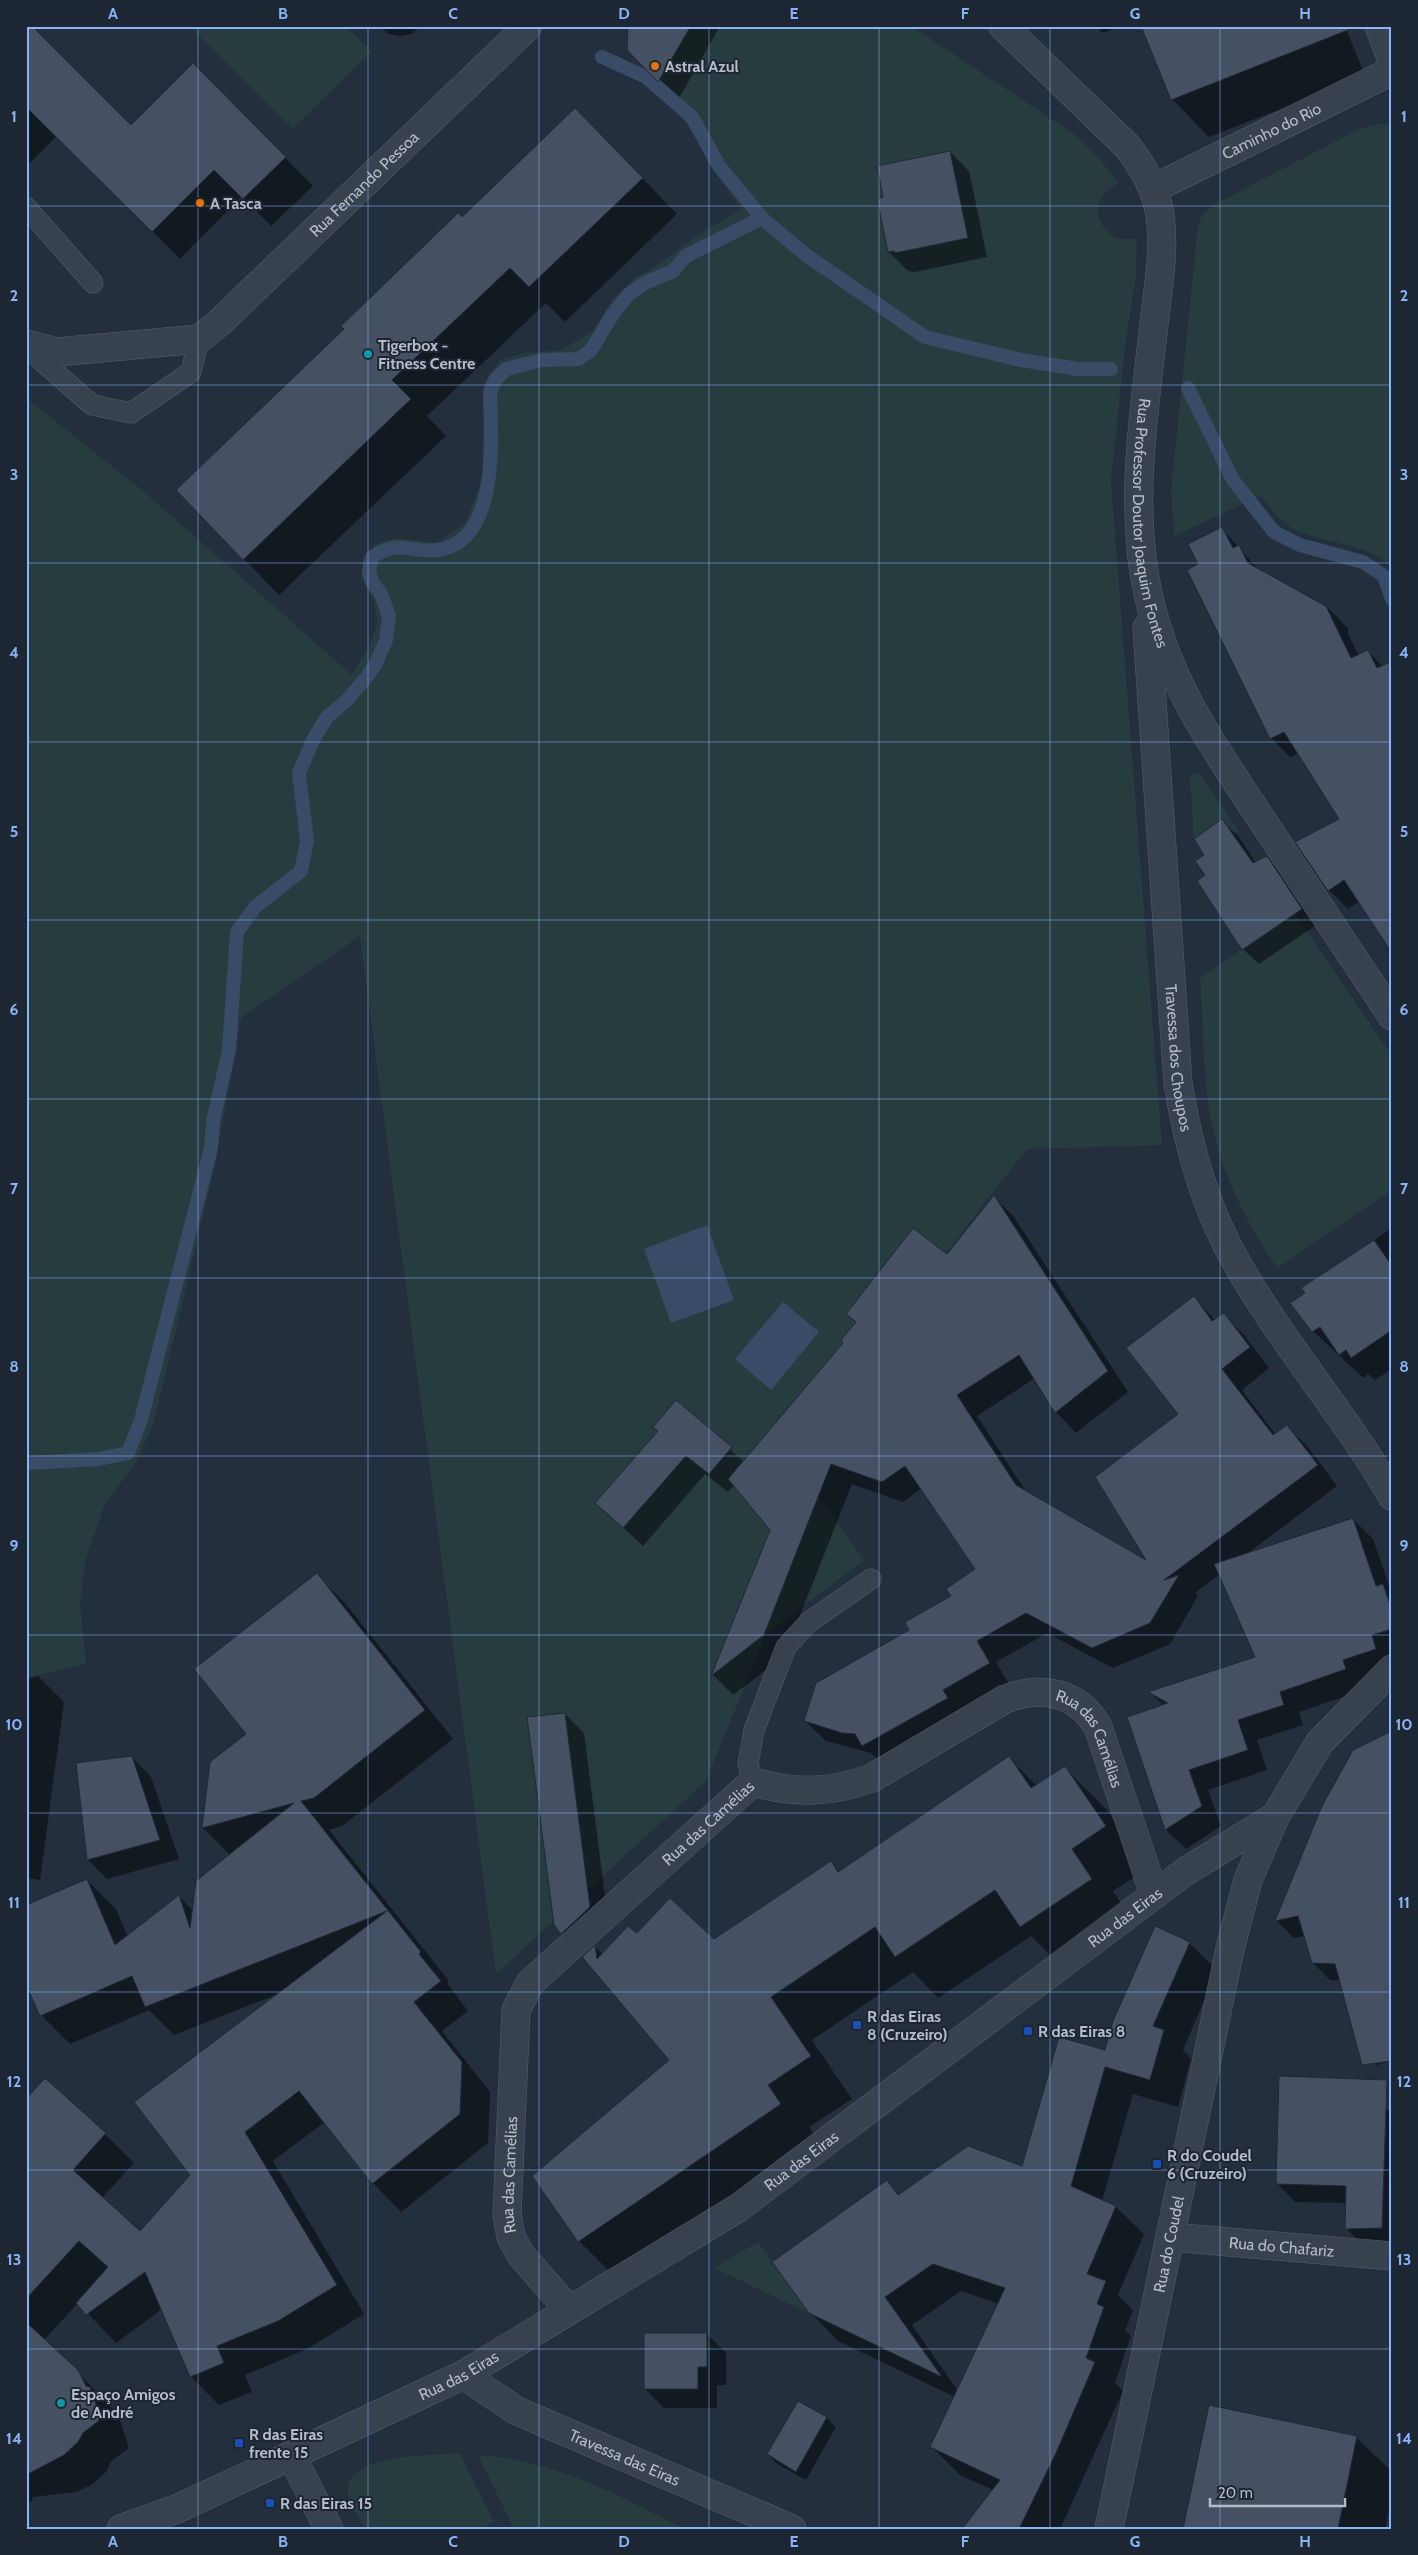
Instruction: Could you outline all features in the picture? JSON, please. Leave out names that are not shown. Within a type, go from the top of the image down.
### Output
[{"type":"street","name":"Rua Fernando Pessoa","points":[[199,339],[220,323],[528,26]]},
{"type":"street","name":"Rua Professor Doutor Joaquim Fontes","points":[[1003,26],[1128,146],[1142,167],[1153,189],[1160,213],[1162,238],[1139,458],[1138,494],[1142,564],[1159,633],[1185,699],[1202,730],[1392,1016]]},
{"type":"street","points":[[1379,26],[1392,61]]},
{"type":"street","name":"Caminho do Rio","points":[[1153,189],[1392,71]]},
{"type":"street","points":[[26,345],[57,352],[199,339]]},
{"type":"street","name":"Travessa dos Choupos","points":[[1142,564],[1178,1083],[1184,1121],[1205,1196],[1238,1265],[1392,1496]]},
{"type":"street","name":"Rua das Eiras","points":[[121,2529],[179,2508],[463,2375],[738,2208],[1154,1894],[1186,1871],[1275,1818],[1320,1742],[1392,1669]]},
{"type":"street","name":"Rua das Camélias","points":[[569,2310],[521,2255],[511,2237],[507,2214],[516,2010],[530,1984],[752,1782],[800,1791],[825,1791],[849,1786],[872,1778],[1005,1699],[1029,1691],[1053,1693],[1075,1702],[1085,1709],[1098,1727],[1154,1894]]},
{"type":"street","name":"Rua do Coudel","points":[[1109,2529],[1172,2237],[1230,1949],[1248,1880],[1275,1818]]},
{"type":"street","name":"Rua do Chafariz","points":[[1172,2237],[1392,2256]]},
{"type":"street","name":"Travessa das Eiras","points":[[463,2375],[517,2411],[792,2529]]},
{"type":"street","points":[[292,2455],[329,2529]]},
{"type":"lane","points":[[26,207],[93,283]]},
{"type":"lane","points":[[26,345],[92,405],[131,413],[191,372],[199,339]]},
{"type":"lane","points":[[752,1782],[748,1764],[754,1730],[786,1647],[809,1622],[871,1579]]},
{"type":"green space","points":[[189,26],[346,26],[371,52],[293,129]]},
{"type":"green space","points":[[691,26],[911,26],[1075,135],[1099,158],[1118,183],[1103,196],[1099,203],[1098,211],[1102,225],[1116,239],[1137,239],[1136,276],[1125,345],[1111,481],[1162,1145],[1027,1149],[946,1253],[795,1464],[864,1560],[766,1634],[706,1781],[496,1974],[360,936],[241,1018],[215,1166],[153,1425],[135,1464],[105,1504],[85,1561],[80,1604],[86,1664],[26,1678],[26,398],[141,489],[352,675],[368,649],[377,625],[375,603],[361,577],[363,558],[376,544],[396,538],[437,543],[465,523],[482,480],[484,383],[500,360],[524,353],[562,350],[594,330],[611,301],[636,277],[662,262],[692,239],[741,209],[707,161],[693,131],[654,90]]},
{"type":"green space","points":[[1377,124],[1392,125],[1392,567],[1369,552],[1317,538],[1292,528],[1279,518],[1260,496],[1174,536],[1171,490],[1198,227],[1202,215],[1212,206],[1359,129]]},
{"type":"green space","points":[[1194,773],[1201,776],[1239,831],[1233,834],[1222,820],[1194,839],[1190,778]]},
{"type":"green space","points":[[1295,914],[1392,1056],[1392,1190],[1277,1268],[1257,1237],[1232,1187],[1214,1134],[1205,1076],[1200,978]]},
{"type":"green space","points":[[758,2242],[809,2313],[714,2268]]},
{"type":"green space","points":[[460,2454],[494,2522],[481,2529],[365,2529],[348,2495],[352,2478],[362,2469],[394,2458]]},
{"type":"green space","points":[[478,2455],[506,2458],[533,2464],[585,2481],[685,2529],[514,2529]]},
{"type":"water","points":[[707,1225],[734,1300],[671,1323],[644,1249]]},
{"type":"water","points":[[783,1302],[819,1332],[771,1390],[735,1359]]},
{"type":"building","points":[[26,26],[32,26],[131,125],[193,63],[286,157],[243,199],[214,170],[152,232],[26,107]]},
{"type":"building","name":"Astral Azul","points":[[628,26],[691,26],[658,82],[627,50]]},
{"type":"building","points":[[1141,26],[1352,26],[1353,28],[1171,100]]},
{"type":"building","name":"Tigerbox - Fitness Centre","points":[[575,108],[643,178],[529,287],[510,268],[392,380],[411,399],[243,560],[176,490],[344,329],[341,326],[458,213],[462,217]]},
{"type":"building","points":[[950,151],[968,238],[895,253],[894,251],[888,252],[877,199],[883,197],[877,166]]},
{"type":"building","points":[[1222,527],[1233,548],[1239,545],[1248,563],[1326,606],[1351,658],[1368,650],[1377,668],[1392,661],[1392,953],[1344,880],[1328,891],[1295,842],[1339,819],[1284,732],[1270,739],[1187,570],[1198,564],[1188,544]]},
{"type":"building","points":[[1222,819],[1253,863],[1267,856],[1302,909],[1242,950],[1197,881],[1205,875],[1195,861],[1204,855],[1194,839]]},
{"type":"building","points":[[994,1195],[1108,1371],[1055,1413],[1019,1355],[957,1395],[1016,1485],[1146,1560],[1095,1477],[1178,1414],[1126,1348],[1194,1296],[1212,1321],[1224,1313],[1250,1347],[1222,1369],[1273,1435],[1287,1425],[1318,1465],[1164,1580],[1179,1575],[1150,1623],[1092,1648],[1026,1613],[977,1641],[990,1663],[943,1690],[948,1698],[862,1746],[855,1734],[842,1733],[804,1721],[816,1683],[909,1630],[905,1622],[951,1596],[946,1589],[975,1569],[905,1466],[882,1482],[831,1464],[764,1635],[711,1676],[770,1530],[728,1479],[843,1343],[841,1340],[856,1322],[846,1314],[913,1228],[947,1254]]},
{"type":"building","points":[[1374,1240],[1392,1266],[1392,1330],[1351,1358],[1346,1350],[1339,1355],[1320,1327],[1312,1332],[1290,1303],[1305,1293],[1301,1288]]},
{"type":"building","points":[[676,1400],[732,1447],[709,1474],[686,1456],[623,1528],[595,1503],[658,1431],[653,1427]]},
{"type":"building","points":[[1353,1518],[1376,1586],[1383,1584],[1392,1610],[1392,1629],[1372,1635],[1376,1649],[1343,1660],[1346,1669],[1280,1692],[1284,1705],[1238,1720],[1248,1750],[1189,1770],[1202,1806],[1165,1830],[1127,1717],[1168,1703],[1148,1692],[1255,1657],[1214,1564]]},
{"type":"building","points":[[317,1573],[425,1710],[314,1798],[301,1801],[421,1952],[419,1954],[441,1981],[414,2002],[462,2062],[460,2114],[372,2184],[299,2091],[245,2132],[337,2285],[278,2321],[217,2346],[224,2363],[190,2377],[145,2272],[86,2315],[76,2303],[108,2267],[79,2241],[26,2299],[26,2099],[45,2078],[106,2133],[73,2170],[140,2231],[190,2175],[134,2102],[387,1911],[145,2007],[132,1976],[40,2016],[26,1985],[26,1905],[87,1879],[115,1945],[179,1895],[190,1928],[196,1881],[294,1803],[202,1828],[210,1762],[246,1734],[194,1669]]},
{"type":"building","points":[[565,1713],[590,1907],[561,1934],[554,1925],[527,1717]]},
{"type":"building","points":[[1392,1731],[1392,2061],[1362,2065],[1335,1964],[1312,1963],[1298,1916],[1275,1921],[1322,1806],[1353,1750]]},
{"type":"building","points":[[132,1756],[160,1840],[87,1860],[76,1763]]},
{"type":"building","points":[[1009,1756],[1031,1788],[1065,1766],[1106,1826],[1072,1849],[1092,1879],[1020,1927],[995,1890],[895,1957],[875,1927],[771,1997],[811,2056],[768,2085],[781,2104],[578,2242],[532,2176],[669,2060],[582,1957],[595,1945],[597,1959],[628,1926],[637,1933],[670,1898],[714,1939],[831,1861],[838,1872]]},
{"type":"building","points":[[1155,1926],[1190,1942],[1153,2026],[1164,2030],[1150,2080],[1105,2067],[1071,2186],[1116,2206],[1087,2274],[1106,2281],[1097,2304],[1104,2307],[1086,2358],[1095,2362],[1056,2453],[1019,2529],[962,2529],[1000,2480],[930,2447],[1005,2288],[933,2264],[885,2297],[942,2377],[809,2313],[772,2262],[887,2180],[898,2195],[968,2146],[1022,2166],[1059,2037],[1105,2050],[1113,2021]]},
{"type":"building","points":[[1279,2076],[1387,2080],[1382,2228],[1345,2229],[1346,2186],[1276,2184]]},
{"type":"building","name":"Espaço Amigos de André","points":[[26,2322],[78,2370],[86,2386],[90,2387],[101,2419],[83,2433],[78,2442],[64,2455],[26,2475]]},
{"type":"building","points":[[644,2333],[707,2333],[707,2367],[698,2367],[698,2389],[644,2389]]},
{"type":"building","points":[[798,2401],[827,2417],[796,2472],[767,2454]]},
{"type":"building","points":[[1209,2405],[1357,2436],[1338,2529],[1183,2529]]},
{"type":"waterway","points":[[602,57],[646,77],[692,117],[719,166],[762,218],[806,255],[925,337],[1021,360],[1078,369],[1111,369]]},
{"type":"waterway","points":[[26,1463],[99,1459],[128,1453],[141,1420],[211,1148],[213,1121],[229,1050],[237,932],[255,907],[301,871],[307,841],[299,773],[313,740],[327,717],[346,701],[367,677],[376,663],[386,640],[389,616],[381,594],[372,582],[369,571],[372,557],[382,551],[399,547],[428,551],[438,550],[458,543],[472,528],[482,508],[488,485],[491,435],[490,393],[495,380],[506,369],[542,360],[579,359],[591,350],[613,314],[628,295],[645,283],[673,271],[686,256],[762,218]]},
{"type":"waterway","points":[[1188,388],[1233,480],[1274,532],[1300,545],[1363,562],[1384,576],[1392,599]]},
{"type":"place","name":"Astral Azul","points":[[655,66]]},
{"type":"place","name":"A Tasca","points":[[200,203]]},
{"type":"place","name":"Tigerbox - Fitness Centre","points":[[368,354]]},
{"type":"place","name":"R das Eiras 8 (Cruzeiro)","points":[[857,2025]]},
{"type":"place","name":"R das Eiras 8","points":[[1028,2031]]},
{"type":"place","name":"R do Coudel 6 (Cruzeiro)","points":[[1157,2164]]},
{"type":"place","name":"Espaço Amigos de André","points":[[61,2403]]},
{"type":"place","name":"R das Eiras frente 15","points":[[239,2443]]},
{"type":"place","name":"R das Eiras 15","points":[[270,2503]]}]
